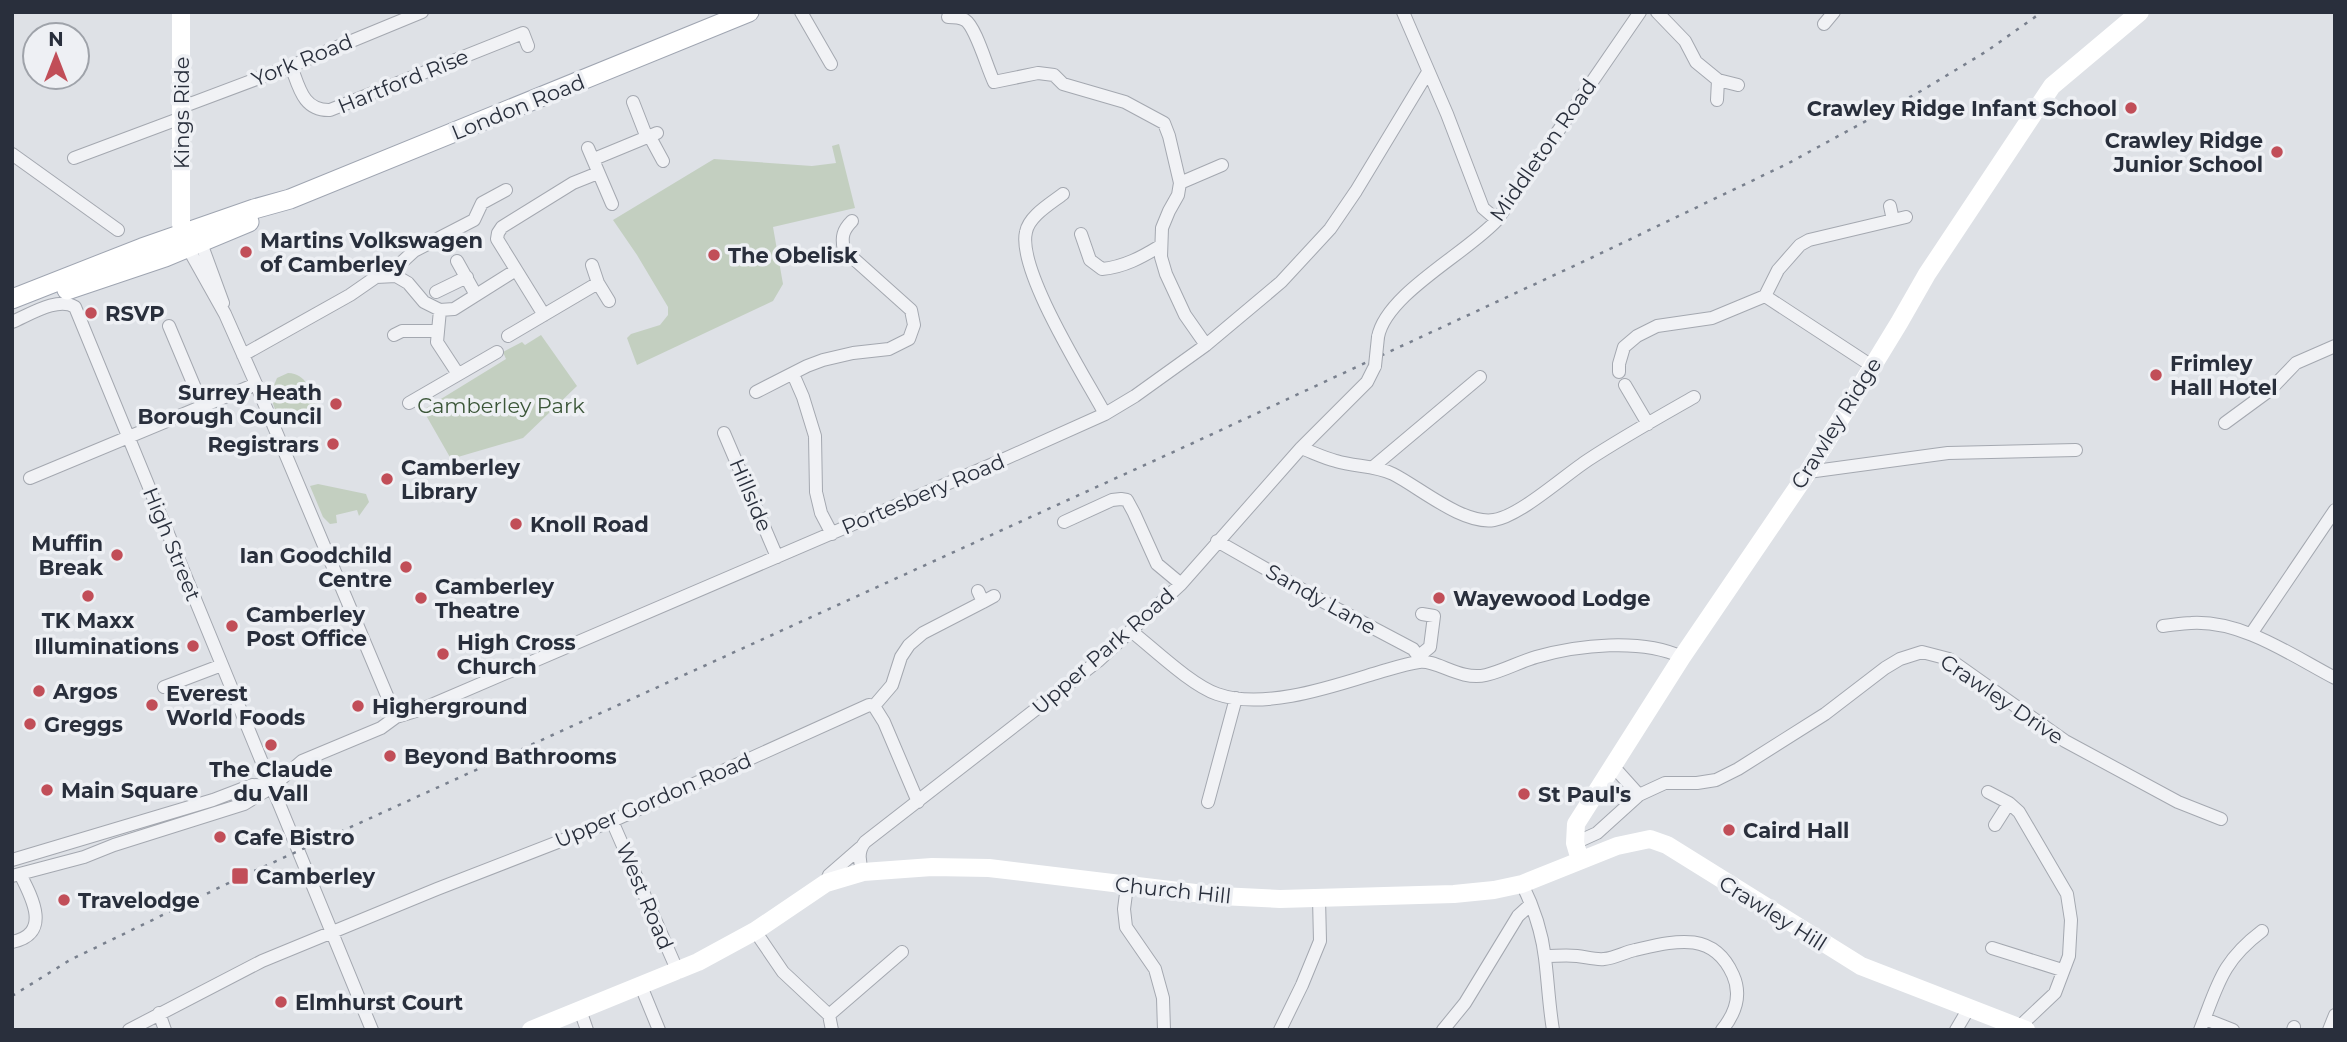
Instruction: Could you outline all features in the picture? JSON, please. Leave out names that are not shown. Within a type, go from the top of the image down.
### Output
[{"type":"main road","name":"London Road","points":[[12,312],[191,239],[254,209],[286,201],[749,12]]},
{"type":"main road","name":"London Road","points":[[12,299],[106,261],[191,239]]},
{"type":"street","name":"Kings Ride","points":[[181,12],[181,213],[191,239]]},
{"type":"street","name":"York Road","points":[[74,158],[292,66],[392,18],[422,12]]},
{"type":"street","points":[[801,12],[831,64]]},
{"type":"street","points":[[1403,12],[1447,114],[1483,208],[1497,220]]},
{"type":"street","name":"Middleton Road","points":[[1375,366],[1382,325],[1400,300],[1483,235],[1497,220],[1640,12]]},
{"type":"street","points":[[1657,12],[1685,41],[1696,62],[1718,80],[1738,85]]},
{"type":"street","points":[[1824,24],[1834,12]]},
{"type":"street","name":"Crawley Ridge","points":[[1578,852],[1576,824],[1612,765],[1808,472],[1927,274],[2052,86],[2140,12]]},
{"type":"street","points":[[948,17],[964,19],[970,25],[987,70],[995,82],[1038,73],[1054,75],[1063,84],[1125,102],[1164,123],[1180,183],[1178,195],[1162,228],[1161,257],[1185,315],[1206,345]]},
{"type":"street","name":"Hartford Rise","points":[[292,66],[303,98],[320,111],[330,110],[523,33],[528,46]]},
{"type":"street","name":"Portesbery Road","points":[[216,806],[244,804],[272,787],[302,761],[381,728],[396,717],[422,709],[832,534],[1105,414],[1135,396],[1206,345],[1281,282],[1330,229],[1428,72]]},
{"type":"street","points":[[1717,100],[1718,80]]},
{"type":"street","points":[[633,102],[663,161]]},
{"type":"street","points":[[612,204],[591,154],[652,136]]},
{"type":"street","points":[[12,154],[118,230]]},
{"type":"street","points":[[1180,183],[1222,164]]},
{"type":"street","points":[[544,315],[497,239],[498,233],[502,227],[573,183],[598,173]]},
{"type":"street","points":[[397,276],[402,261],[414,251],[474,220],[482,203],[506,190]]},
{"type":"street","points":[[1063,194],[1040,212],[1026,229],[1024,243],[1030,267],[1050,313],[1105,414]]},
{"type":"street","points":[[1890,206],[1893,220]]},
{"type":"street","points":[[1619,372],[1620,356],[1624,347],[1637,336],[1657,326],[1712,318],[1765,296],[1778,270],[1800,245],[1822,236],[1906,217]]},
{"type":"street","points":[[756,392],[807,366],[853,353],[890,349],[909,338],[914,330],[911,310],[844,250],[842,236],[852,221]]},
{"type":"street","points":[[1081,234],[1090,260],[1102,269],[1115,268],[1138,259],[1160,246]]},
{"type":"street","points":[[191,239],[222,298],[225,314],[396,717]]},
{"type":"street","points":[[457,261],[476,295]]},
{"type":"street","points":[[592,265],[598,284],[609,301]]},
{"type":"street","points":[[243,355],[350,295],[376,277],[397,276],[408,283],[424,302],[440,310],[454,309],[516,270]]},
{"type":"street","points":[[436,292],[467,277]]},
{"type":"street","points":[[508,336],[598,284]]},
{"type":"street","points":[[1765,296],[1872,366]]},
{"type":"street","name":"High Street","points":[[12,321],[57,304],[75,307],[372,1030]]},
{"type":"street","points":[[440,310],[437,342],[458,374]]},
{"type":"street","points":[[169,326],[204,407]]},
{"type":"street","points":[[394,335],[402,331],[437,331]]},
{"type":"street","points":[[2225,423],[2270,390],[2296,363],[2335,346]]},
{"type":"street","points":[[409,403],[497,352]]},
{"type":"street","name":"Upper Park Road","points":[[531,1030],[678,972],[720,952],[826,883],[828,875],[860,848],[1098,661],[1181,584],[1301,448],[1361,389],[1372,375],[1375,366]]},
{"type":"street","points":[[793,374],[815,436],[816,492],[821,513],[832,534]]},
{"type":"street","points":[[1373,467],[1480,377]]},
{"type":"street","points":[[30,478],[256,384]]},
{"type":"street","points":[[1625,385],[1648,424]]},
{"type":"street","points":[[1301,448],[1336,461],[1373,467],[1393,474],[1426,496],[1478,520],[1494,520],[1521,508],[1588,460],[1694,397]]},
{"type":"street","name":"Hillside","points":[[724,433],[777,557]]},
{"type":"street","points":[[1808,472],[1948,453],[2076,450]]},
{"type":"street","points":[[1064,522],[1112,500],[1126,500],[1157,564],[1181,584]]},
{"type":"street","points":[[2251,634],[2335,510]]},
{"type":"street","name":"Sandy Lane","points":[[1217,541],[1324,603],[1413,649],[1420,658],[1468,676],[1484,676],[1546,655],[1597,647],[1635,646],[1659,649],[1682,657]]},
{"type":"street","points":[[918,802],[884,722],[874,706],[892,685],[901,657],[909,645],[923,633],[985,596]]},
{"type":"street","points":[[1131,631],[1190,678],[1215,694],[1259,699],[1345,683],[1420,658],[1430,647],[1434,616],[1422,614]]},
{"type":"street","points":[[2164,626],[2193,622],[2216,624],[2251,634],[2335,678]]},
{"type":"street","name":"Crawley Drive","points":[[1578,852],[1639,795],[1665,783],[1716,780],[1738,769],[1825,714],[1885,668],[1900,659],[1922,652],[1949,659],[2065,741],[2178,802],[2221,819]]},
{"type":"street","points":[[164,687],[222,665]]},
{"type":"street","points":[[1208,802],[1236,698]]},
{"type":"street","name":"Upper Gordon Road","points":[[129,1030],[262,961],[612,821],[862,708],[874,706]]},
{"type":"street","points":[[1612,765],[1639,795]]},
{"type":"street","points":[[1988,792],[2009,803],[2019,812],[2067,894],[2071,920],[2068,956],[2055,993],[2023,1028]]},
{"type":"street","points":[[1995,825],[2009,803]]},
{"type":"street","points":[[12,860],[216,806]]},
{"type":"street","points":[[12,942],[30,936],[35,930],[36,922],[22,873],[84,857],[216,806]]},
{"type":"street","name":"West Road","points":[[612,821],[678,972]]},
{"type":"street","name":"Crawley Hill","points":[[1522,884],[1578,852],[1650,839],[1667,845],[1861,966],[2023,1028]]},
{"type":"street","points":[[860,848],[863,872]]},
{"type":"street","name":"Church Hill","points":[[826,883],[863,872],[978,867],[1220,896],[1280,899],[1454,894],[1522,884]]},
{"type":"street","points":[[1522,884],[1531,904],[1545,956],[1553,1030]]},
{"type":"street","points":[[1127,886],[1124,909],[1126,927],[1155,969],[1163,998],[1164,1030]]},
{"type":"street","points":[[1280,1030],[1320,941],[1319,898]]},
{"type":"street","points":[[1443,1030],[1465,1003],[1518,916],[1531,904]]},
{"type":"street","points":[[755,931],[783,972],[828,1015],[832,1030]]},
{"type":"street","points":[[2233,1030],[2202,1024],[2224,970],[2234,955],[2262,931]]},
{"type":"street","points":[[1545,956],[1604,959],[1675,943],[1702,942],[1718,952],[1736,983],[1736,1004],[1722,1030]]},
{"type":"street","points":[[1992,948],[2062,970]]},
{"type":"street","points":[[828,1015],[902,952]]},
{"type":"street","points":[[641,986],[659,1030]]},
{"type":"street","points":[[1956,1030],[1969,1008]]},
{"type":"street","points":[[580,1010],[587,1030]]},
{"type":"street","points":[[159,1013],[165,1030]]},
{"type":"street","points":[[2329,1030],[2335,1015]]},
{"type":"green space","points":[[839,144],[855,208],[773,227],[783,284],[773,301],[637,365],[627,338],[631,334],[660,325],[668,315],[668,307],[613,220],[714,159],[812,166],[836,163],[832,146]]},
{"type":"green space","name":"Camberley Park","points":[[541,335],[577,386],[523,438],[451,459],[423,410],[506,359],[503,352],[522,342],[525,345]]},
{"type":"green space","points":[[288,373],[303,379],[315,405],[283,420],[278,418],[270,395],[277,378]]},
{"type":"green space","points":[[318,484],[366,494],[369,502],[359,516],[357,510],[336,515],[337,523],[330,524],[323,517],[310,486]]},
{"type":"railway","points":[[12,996],[70,960],[239,878],[1193,443],[1787,164],[1921,91],[1987,51],[2042,12]]},
{"type":"place","name":"Crawley Ridge Infant School","points":[[2131,108]]},
{"type":"place","name":"Crawley Ridge Junior School","points":[[2277,152]]},
{"type":"place","name":"Martins Volkswagen of Camberley","points":[[246,252]]},
{"type":"place","name":"The Obelisk","points":[[714,255]]},
{"type":"place","name":"RSVP","points":[[91,313]]},
{"type":"place","name":"Frimley Hall Hotel","points":[[2156,375]]},
{"type":"place","name":"Surrey Heath Borough Council","points":[[336,404]]},
{"type":"place","name":"Registrars","points":[[333,444]]},
{"type":"place","name":"Camberley Library","points":[[387,479]]},
{"type":"place","name":"Knoll Road","points":[[516,524]]},
{"type":"place","name":"Muffin Break","points":[[117,555]]},
{"type":"place","name":"Ian Goodchild Centre","points":[[406,567]]},
{"type":"place","name":"TK Maxx","points":[[88,596]]},
{"type":"place","name":"Camberley Theatre","points":[[421,598]]},
{"type":"place","name":"Wayewood Lodge","points":[[1439,598]]},
{"type":"place","name":"Camberley Post Office","points":[[232,626]]},
{"type":"place","name":"Illuminations","points":[[193,646]]},
{"type":"place","name":"High Cross Church","points":[[443,654]]},
{"type":"place","name":"Argos","points":[[39,691]]},
{"type":"place","name":"Everest World Foods","points":[[152,705]]},
{"type":"place","name":"Higherground","points":[[358,706]]},
{"type":"place","name":"Greggs","points":[[30,724]]},
{"type":"place","name":"The Claude du Vall","points":[[271,745]]},
{"type":"place","name":"Beyond Bathrooms","points":[[390,756]]},
{"type":"place","name":"Main Square","points":[[47,790]]},
{"type":"place","name":"St Paul's","points":[[1524,794]]},
{"type":"place","name":"Caird Hall","points":[[1729,830]]},
{"type":"place","name":"Cafe Bistro","points":[[220,837]]},
{"type":"place","name":"Camberley","points":[[240,876]]},
{"type":"place","name":"Travelodge","points":[[64,900]]},
{"type":"place","name":"Elmhurst Court","points":[[281,1002]]}]
